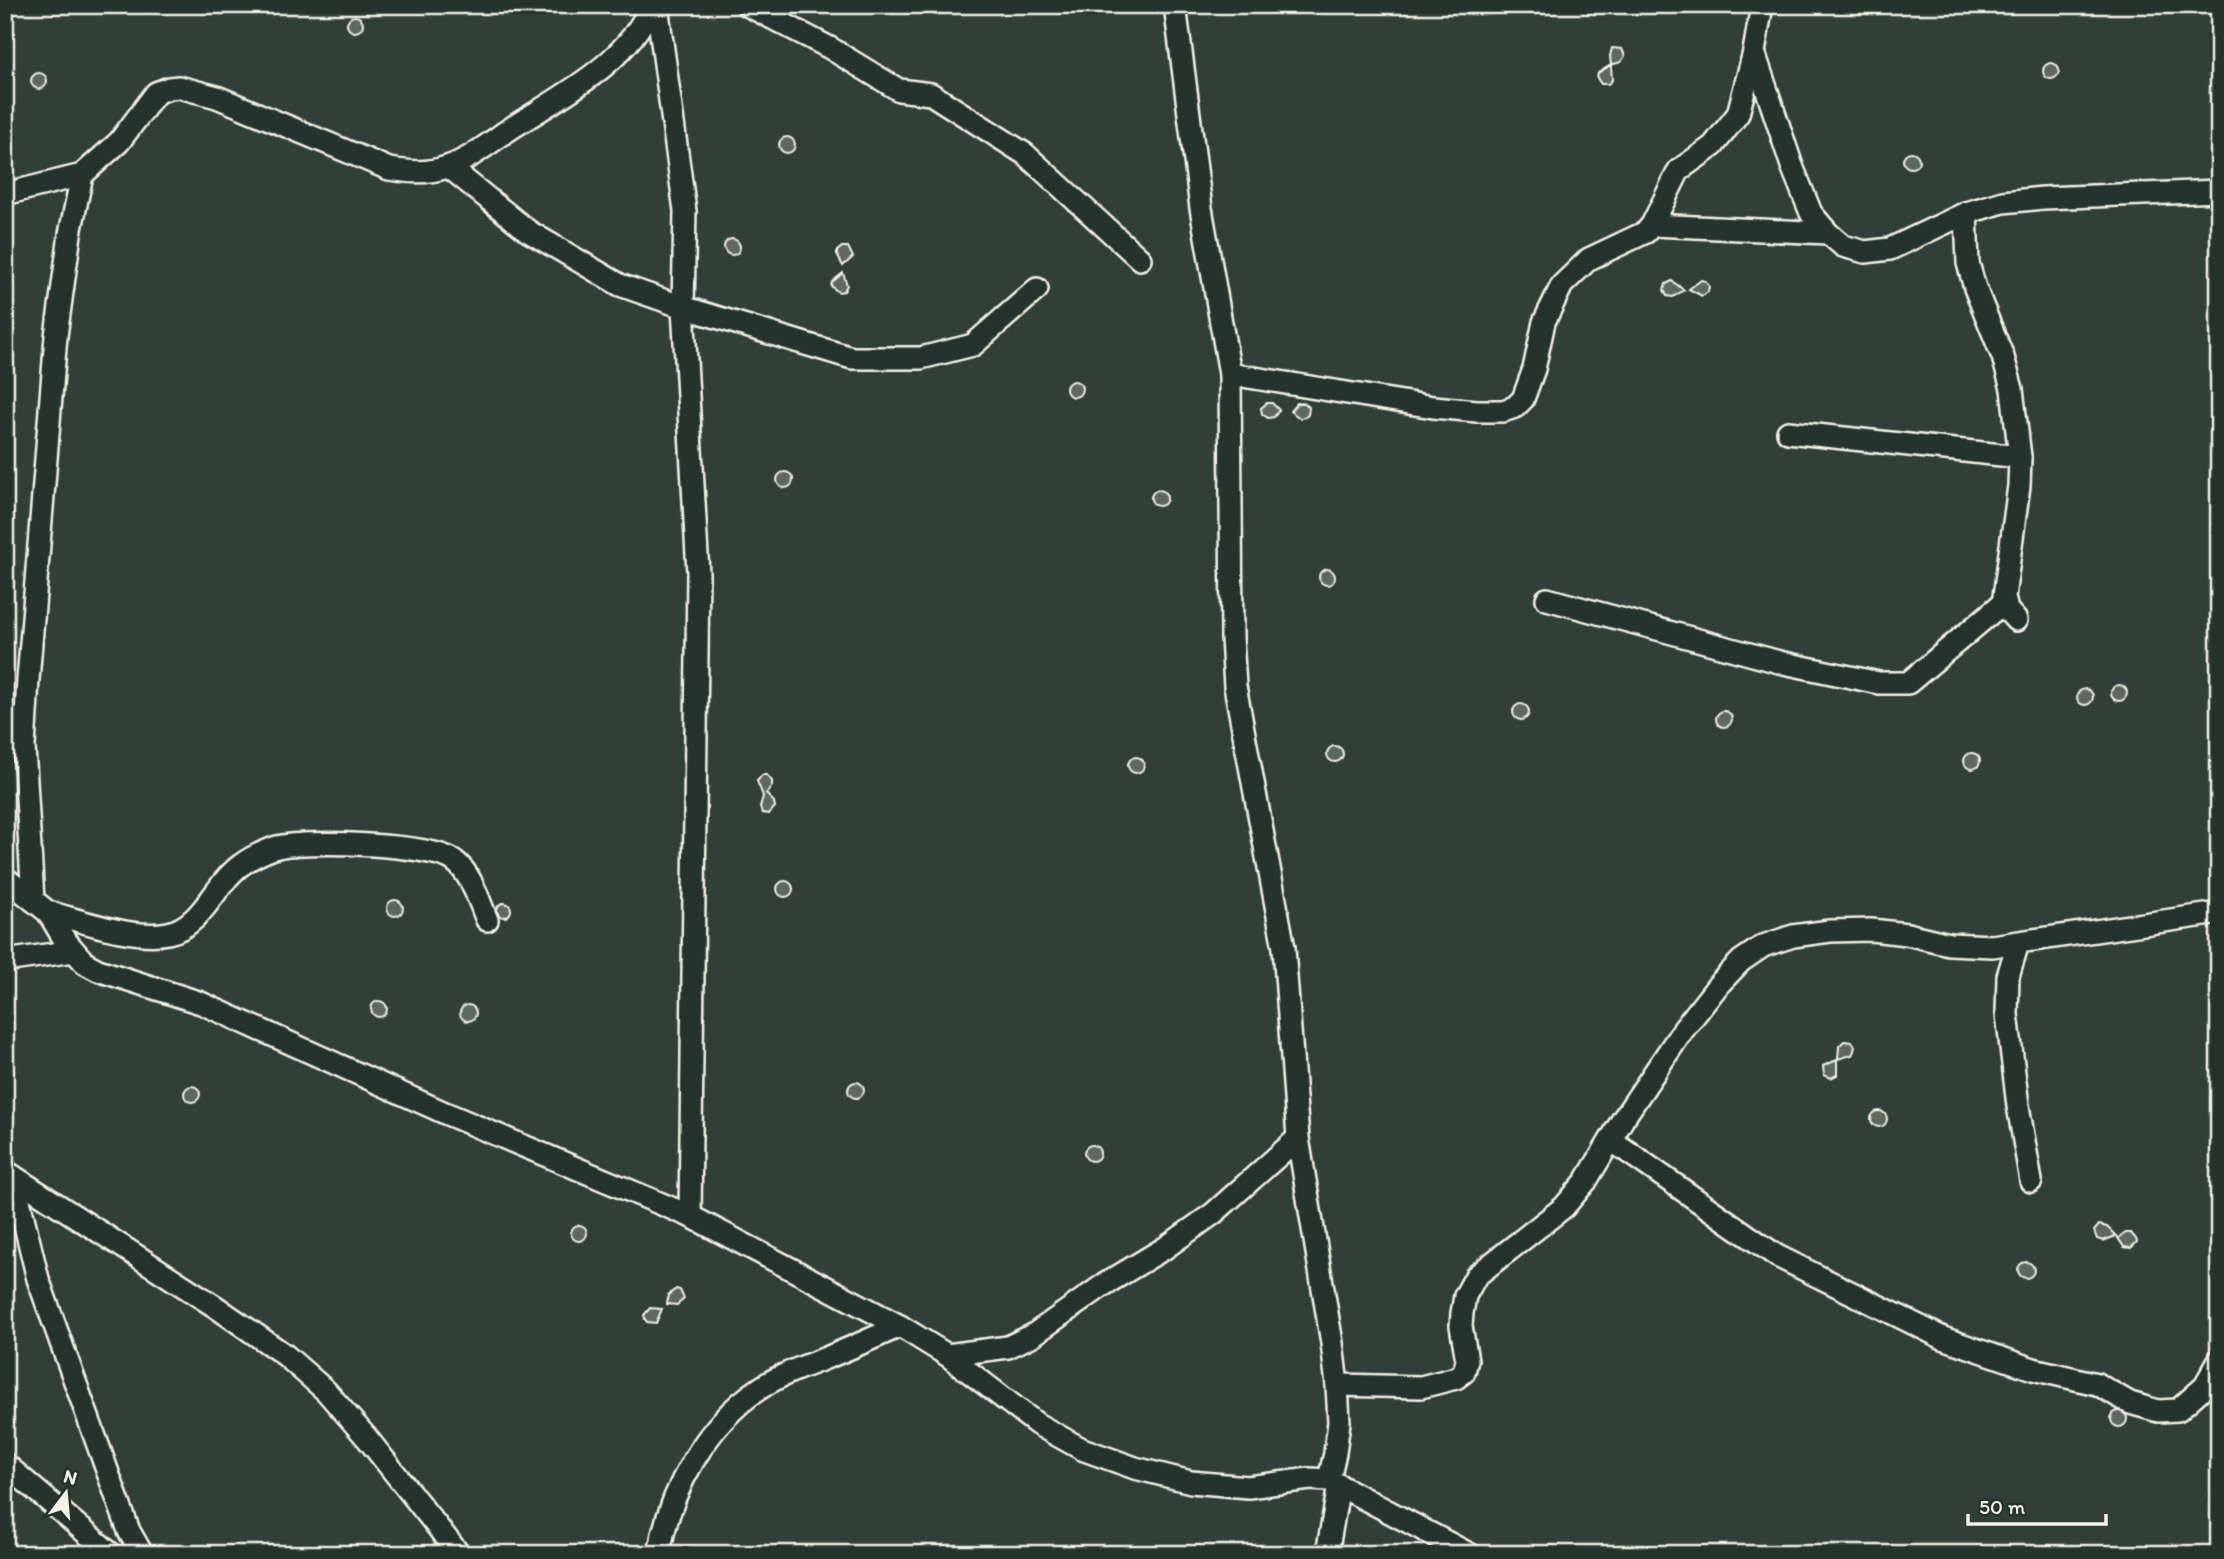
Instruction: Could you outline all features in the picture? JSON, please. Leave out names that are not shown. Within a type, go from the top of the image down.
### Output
[{"type":"street","points":[[5,194],[82,175],[119,142],[156,93],[179,87],[218,97],[389,169],[419,174],[449,167],[475,153],[615,56],[643,23],[650,5]]},
{"type":"street","points":[[657,5],[685,211],[683,307],[698,573],[690,1216]]},
{"type":"street","points":[[747,5],[830,48],[899,90],[931,94],[1025,154],[1140,259]]},
{"type":"street","points":[[1175,5],[1201,208],[1230,374],[1232,638],[1235,686],[1284,948],[1298,1138],[1337,1385],[1339,1422],[1327,1554]]},
{"type":"street","points":[[1230,374],[1433,407],[1476,411],[1503,411],[1515,407],[1523,399],[1534,369],[1544,322],[1562,285],[1588,259],[1637,236],[1652,225],[1679,170],[1713,146],[1738,114],[1754,52],[1762,5]]},
{"type":"street","points":[[1754,52],[1811,213],[1843,246],[1865,252],[1890,248],[1966,213],[2020,200],[2219,191]]},
{"type":"street","points":[[449,167],[528,231],[620,285],[852,358],[921,358],[973,345],[1037,289]]},
{"type":"street","points":[[40,906],[24,747],[56,336],[70,234],[82,175]]},
{"type":"street","points":[[1966,213],[1968,263],[2012,389],[2020,457],[2019,486],[2004,602],[2016,620]]},
{"type":"street","points":[[1652,225],[1828,233]]},
{"type":"street","points":[[1788,432],[2020,457]]},
{"type":"street","points":[[1547,599],[1779,662],[1879,683],[1908,683],[2004,602]]},
{"type":"street","points":[[40,906],[150,934],[170,933],[197,916],[239,866],[252,858],[276,848],[340,844],[444,855],[455,861],[464,872],[487,920]]},
{"type":"street","points":[[5,878],[40,906],[74,951],[85,963],[98,970],[201,1003],[445,1113],[690,1216],[900,1326],[947,1355],[1037,1424],[1082,1449],[1135,1468],[1191,1482],[1248,1487],[1310,1479],[1334,1483],[1469,1554]]},
{"type":"street","points":[[1337,1385],[1421,1387],[1457,1378],[1464,1371],[1467,1360],[1461,1326],[1462,1313],[1469,1287],[1476,1276],[1564,1207],[1586,1181],[1683,1030],[1719,984],[1741,961],[1763,946],[1805,934],[1871,930],[1907,934],[1949,944],[1992,946],[2219,914]]},
{"type":"street","points":[[2018,943],[2008,976],[2007,1014],[2031,1181]]},
{"type":"street","points":[[5,961],[74,951]]},
{"type":"street","points":[[947,1355],[1008,1347],[1033,1335],[1102,1286],[1166,1248],[1204,1220],[1298,1138]]},
{"type":"street","points":[[1611,1140],[1777,1256],[1943,1338],[2033,1369],[2097,1384],[2130,1403],[2158,1411],[2178,1410],[2204,1387],[2219,1360]]},
{"type":"street","points":[[9,1174],[38,1279],[129,1531],[142,1554]]},
{"type":"street","points":[[9,1174],[216,1307],[285,1355],[326,1391],[459,1554]]},
{"type":"street","points":[[658,1550],[668,1515],[691,1466],[710,1435],[739,1403],[782,1376],[900,1326]]},
{"type":"street","points":[[5,1464],[111,1554]]},
{"type":"building","points":[[355,16],[361,18],[361,30],[355,32],[349,30],[347,24],[349,18]]},
{"type":"building","points":[[1612,48],[1622,49],[1625,56],[1621,62],[1611,65],[1610,56]]},
{"type":"building","points":[[2051,63],[2057,65],[2057,77],[2051,79],[2045,77],[2043,71],[2045,65]]},
{"type":"building","points":[[1611,65],[1612,80],[1608,84],[1601,84],[1597,78],[1598,73]]},
{"type":"building","points":[[39,73],[45,75],[45,87],[39,89],[33,87],[31,81],[33,75]]},
{"type":"building","points":[[787,137],[793,139],[793,151],[787,153],[781,151],[779,145],[781,139]]},
{"type":"building","points":[[1911,152],[1917,154],[1917,166],[1911,168],[1905,166],[1903,160],[1905,154]]},
{"type":"building","points":[[732,239],[738,241],[738,253],[732,255],[726,253],[724,247],[726,241]]},
{"type":"building","points":[[848,247],[853,257],[843,266],[837,255],[837,251]]},
{"type":"building","points":[[843,273],[847,285],[844,291],[838,292],[831,286],[832,282]]},
{"type":"building","points":[[1701,280],[1709,286],[1708,292],[1702,296],[1689,289]]},
{"type":"building","points":[[1672,281],[1684,290],[1673,297],[1667,296],[1664,290],[1666,284]]},
{"type":"building","points":[[1074,381],[1080,383],[1080,395],[1074,397],[1068,395],[1066,389],[1068,383]]},
{"type":"building","points":[[1272,403],[1279,410],[1274,417],[1268,418],[1262,414],[1261,408]]},
{"type":"building","points":[[1297,403],[1304,403],[1309,407],[1308,415],[1300,418],[1290,411]]},
{"type":"building","points":[[785,472],[791,474],[791,486],[785,488],[779,486],[777,480],[779,474]]},
{"type":"building","points":[[1159,490],[1165,492],[1165,504],[1159,506],[1153,504],[1151,498],[1153,492]]},
{"type":"building","points":[[1327,569],[1333,571],[1333,583],[1327,585],[1321,583],[1319,577],[1321,571]]},
{"type":"building","points":[[2119,685],[2125,687],[2125,699],[2119,701],[2113,699],[2111,693],[2113,687]]},
{"type":"building","points":[[2085,689],[2091,691],[2091,703],[2085,705],[2079,703],[2077,697],[2079,691]]},
{"type":"building","points":[[1521,704],[1527,706],[1527,718],[1521,720],[1515,718],[1513,712],[1515,706]]},
{"type":"building","points":[[1724,711],[1730,713],[1730,725],[1724,727],[1718,725],[1716,719],[1718,713]]},
{"type":"building","points":[[1335,746],[1341,748],[1341,760],[1335,762],[1329,760],[1327,754],[1329,748]]},
{"type":"building","points":[[1972,753],[1978,755],[1978,767],[1972,769],[1966,767],[1964,761],[1966,755]]},
{"type":"building","points":[[1136,757],[1142,759],[1142,771],[1136,773],[1130,771],[1128,765],[1130,759]]},
{"type":"building","points":[[762,775],[767,775],[772,781],[766,794],[775,807],[769,814],[762,813],[760,807],[763,796],[757,781]]},
{"type":"building","points":[[785,881],[791,883],[791,895],[785,897],[779,895],[777,889],[779,883]]},
{"type":"building","points":[[395,900],[401,902],[401,914],[395,916],[389,914],[387,908],[389,902]]},
{"type":"building","points":[[501,903],[507,903],[511,910],[507,917],[501,917],[497,913],[497,907]]},
{"type":"building","points":[[379,1001],[385,1003],[385,1015],[379,1017],[373,1015],[371,1009],[373,1003]]},
{"type":"building","points":[[468,1005],[474,1007],[474,1019],[468,1021],[462,1019],[460,1013],[462,1007]]},
{"type":"building","points":[[1844,1041],[1852,1042],[1854,1051],[1852,1055],[1838,1059],[1839,1046]]},
{"type":"building","points":[[1837,1060],[1837,1075],[1831,1078],[1824,1075],[1823,1066]]},
{"type":"building","points":[[856,1082],[862,1084],[862,1096],[856,1098],[850,1096],[848,1090],[850,1084]]},
{"type":"building","points":[[192,1086],[198,1088],[198,1100],[192,1102],[186,1100],[184,1094],[186,1088]]},
{"type":"building","points":[[1879,1111],[1885,1113],[1885,1125],[1879,1127],[1873,1125],[1871,1119],[1873,1113]]},
{"type":"building","points":[[1092,1145],[1098,1147],[1098,1159],[1092,1161],[1086,1159],[1084,1153],[1086,1147]]},
{"type":"building","points":[[579,1225],[585,1227],[585,1239],[579,1241],[573,1239],[571,1233],[573,1227]]},
{"type":"building","points":[[2099,1225],[2107,1227],[2116,1236],[2103,1241],[2097,1239],[2094,1231]]},
{"type":"building","points":[[2131,1233],[2137,1242],[2131,1248],[2124,1247],[2118,1238]]},
{"type":"building","points":[[2026,1262],[2032,1264],[2032,1276],[2026,1278],[2020,1276],[2018,1270],[2020,1264]]},
{"type":"building","points":[[676,1289],[680,1290],[684,1299],[677,1305],[667,1304],[668,1295]]},
{"type":"building","points":[[650,1308],[662,1309],[656,1323],[647,1322],[645,1319],[644,1315]]},
{"type":"building","points":[[2119,1411],[2127,1419],[2119,1427],[2111,1419]]}]
